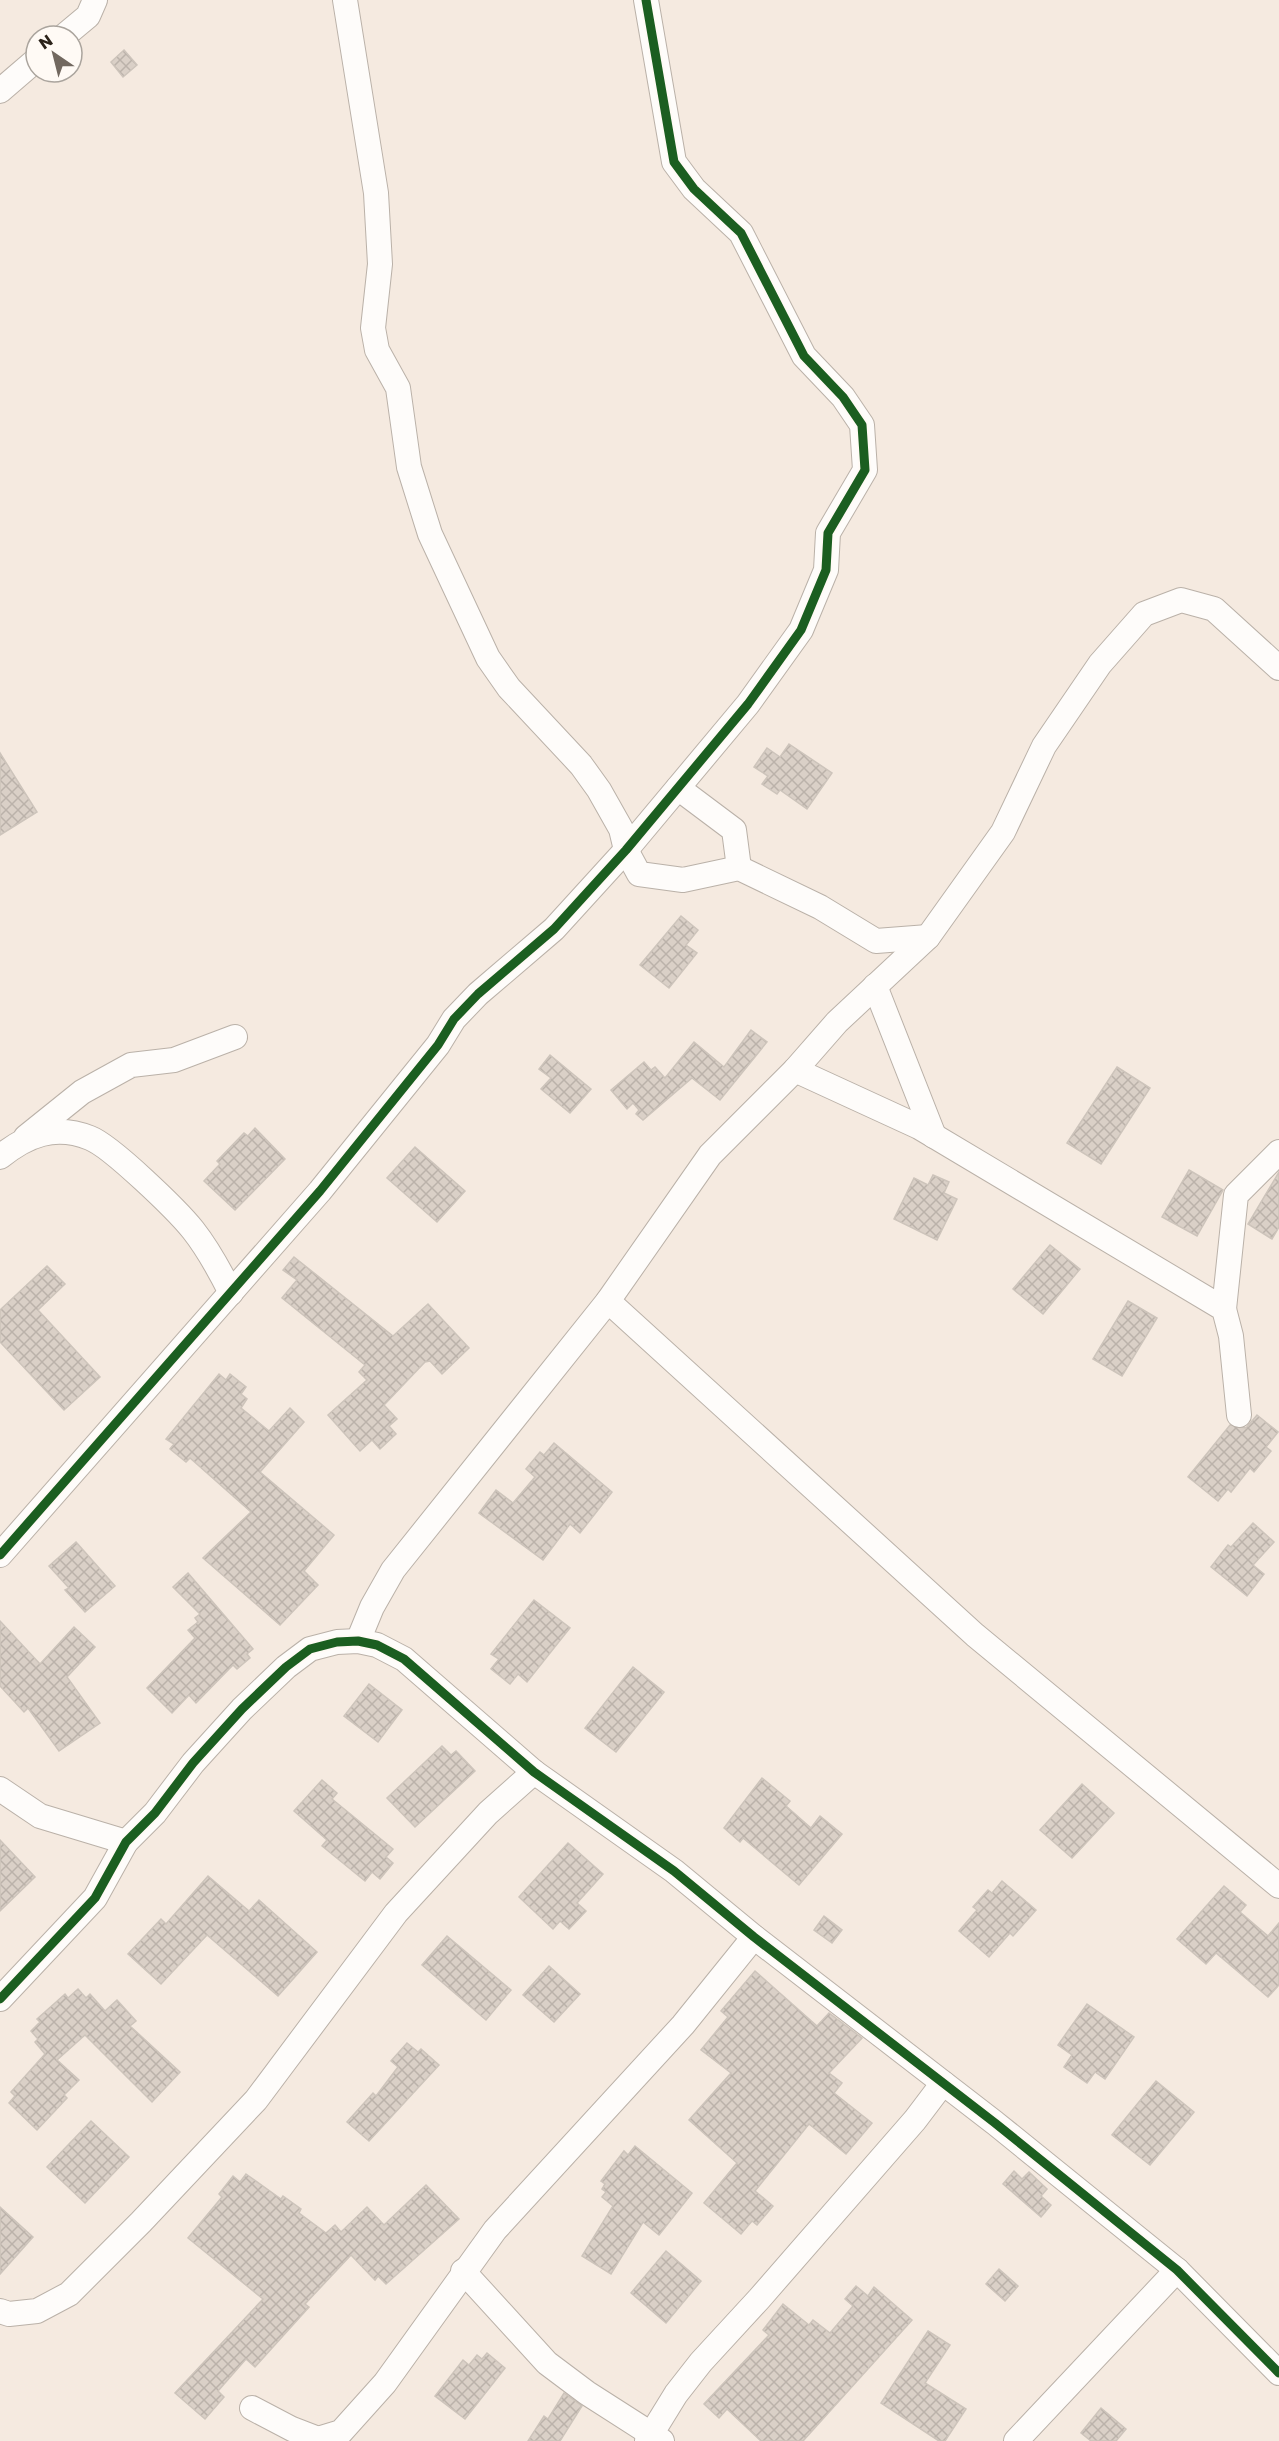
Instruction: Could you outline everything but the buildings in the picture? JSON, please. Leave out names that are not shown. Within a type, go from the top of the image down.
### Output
[{"type":"street","points":[[78,24],[88,16],[95,0]]},
{"type":"street","points":[[345,0],[376,193],[380,264],[373,328],[377,350],[398,388],[409,467],[430,534],[488,658],[509,688],[581,765],[599,790],[621,829],[626,850],[639,874],[683,880],[739,868],[820,907],[876,941],[928,937]]},
{"type":"street","points":[[0,1555],[320,1191],[438,1045],[454,1019],[478,994],[554,929],[626,850],[678,788],[748,704],[801,630],[826,570],[828,533],[865,470],[862,424],[843,398],[804,356],[741,233],[694,189],[674,162],[646,0]]},
{"type":"street","points":[[0,91],[24,70]]},
{"type":"street","points":[[358,1641],[372,1607],[393,1570],[608,1301],[710,1155],[795,1070],[837,1022],[928,937],[1003,832],[1044,746],[1100,664],[1144,614],[1181,600],[1214,609],[1279,668]]},
{"type":"street","points":[[678,788],[735,830],[739,868]]},
{"type":"street","points":[[875,986],[934,1136]]},
{"type":"street","points":[[0,1157],[82,1092],[131,1065],[174,1060],[235,1037]]},
{"type":"street","points":[[795,1070],[934,1136],[1224,1309]]},
{"type":"street","points":[[21,1140],[41,1134],[62,1132],[91,1138],[120,1158],[192,1229],[215,1263],[231,1293]]},
{"type":"street","points":[[1239,1415],[1230,1336],[1224,1309],[1236,1195],[1279,1152]]},
{"type":"street","points":[[608,1301],[975,1635],[1279,1886]]},
{"type":"street","points":[[0,1999],[95,1898],[126,1842],[155,1813],[193,1763],[286,1666],[310,1649],[337,1642],[358,1641],[377,1645],[404,1659],[534,1772],[674,1871],[754,1937],[943,2083],[1177,2270],[1279,2373]]},
{"type":"street","points":[[0,2312],[9,2314],[37,2311],[69,2294],[141,2222],[256,2100],[396,1913],[488,1813],[534,1772]]},
{"type":"street","points":[[0,1790],[40,1816],[126,1842]]},
{"type":"street","points":[[252,2408],[292,2429],[318,2439],[340,2432],[385,2383],[463,2271],[495,2230],[683,2025],[754,1937]]},
{"type":"street","points":[[463,2271],[547,2363],[653,2439],[676,2394],[701,2362],[783,2272],[915,2120],[943,2083]]},
{"type":"street","points":[[1016,2441],[1177,2270]]},
{"type":"cycle path","points":[[0,1555],[320,1191],[438,1045],[454,1019],[478,994],[554,929],[626,850],[748,704],[801,630],[826,570],[828,533],[865,470],[862,425],[843,397],[804,356],[741,233],[694,189],[674,162],[646,0]]},
{"type":"cycle path","points":[[0,1999],[95,1898],[126,1842],[155,1813],[193,1763],[242,1709],[286,1667],[310,1649],[337,1642],[358,1641],[377,1645],[404,1659],[534,1772],[674,1871],[754,1937],[995,2123],[1177,2270],[1279,2373]]}]
